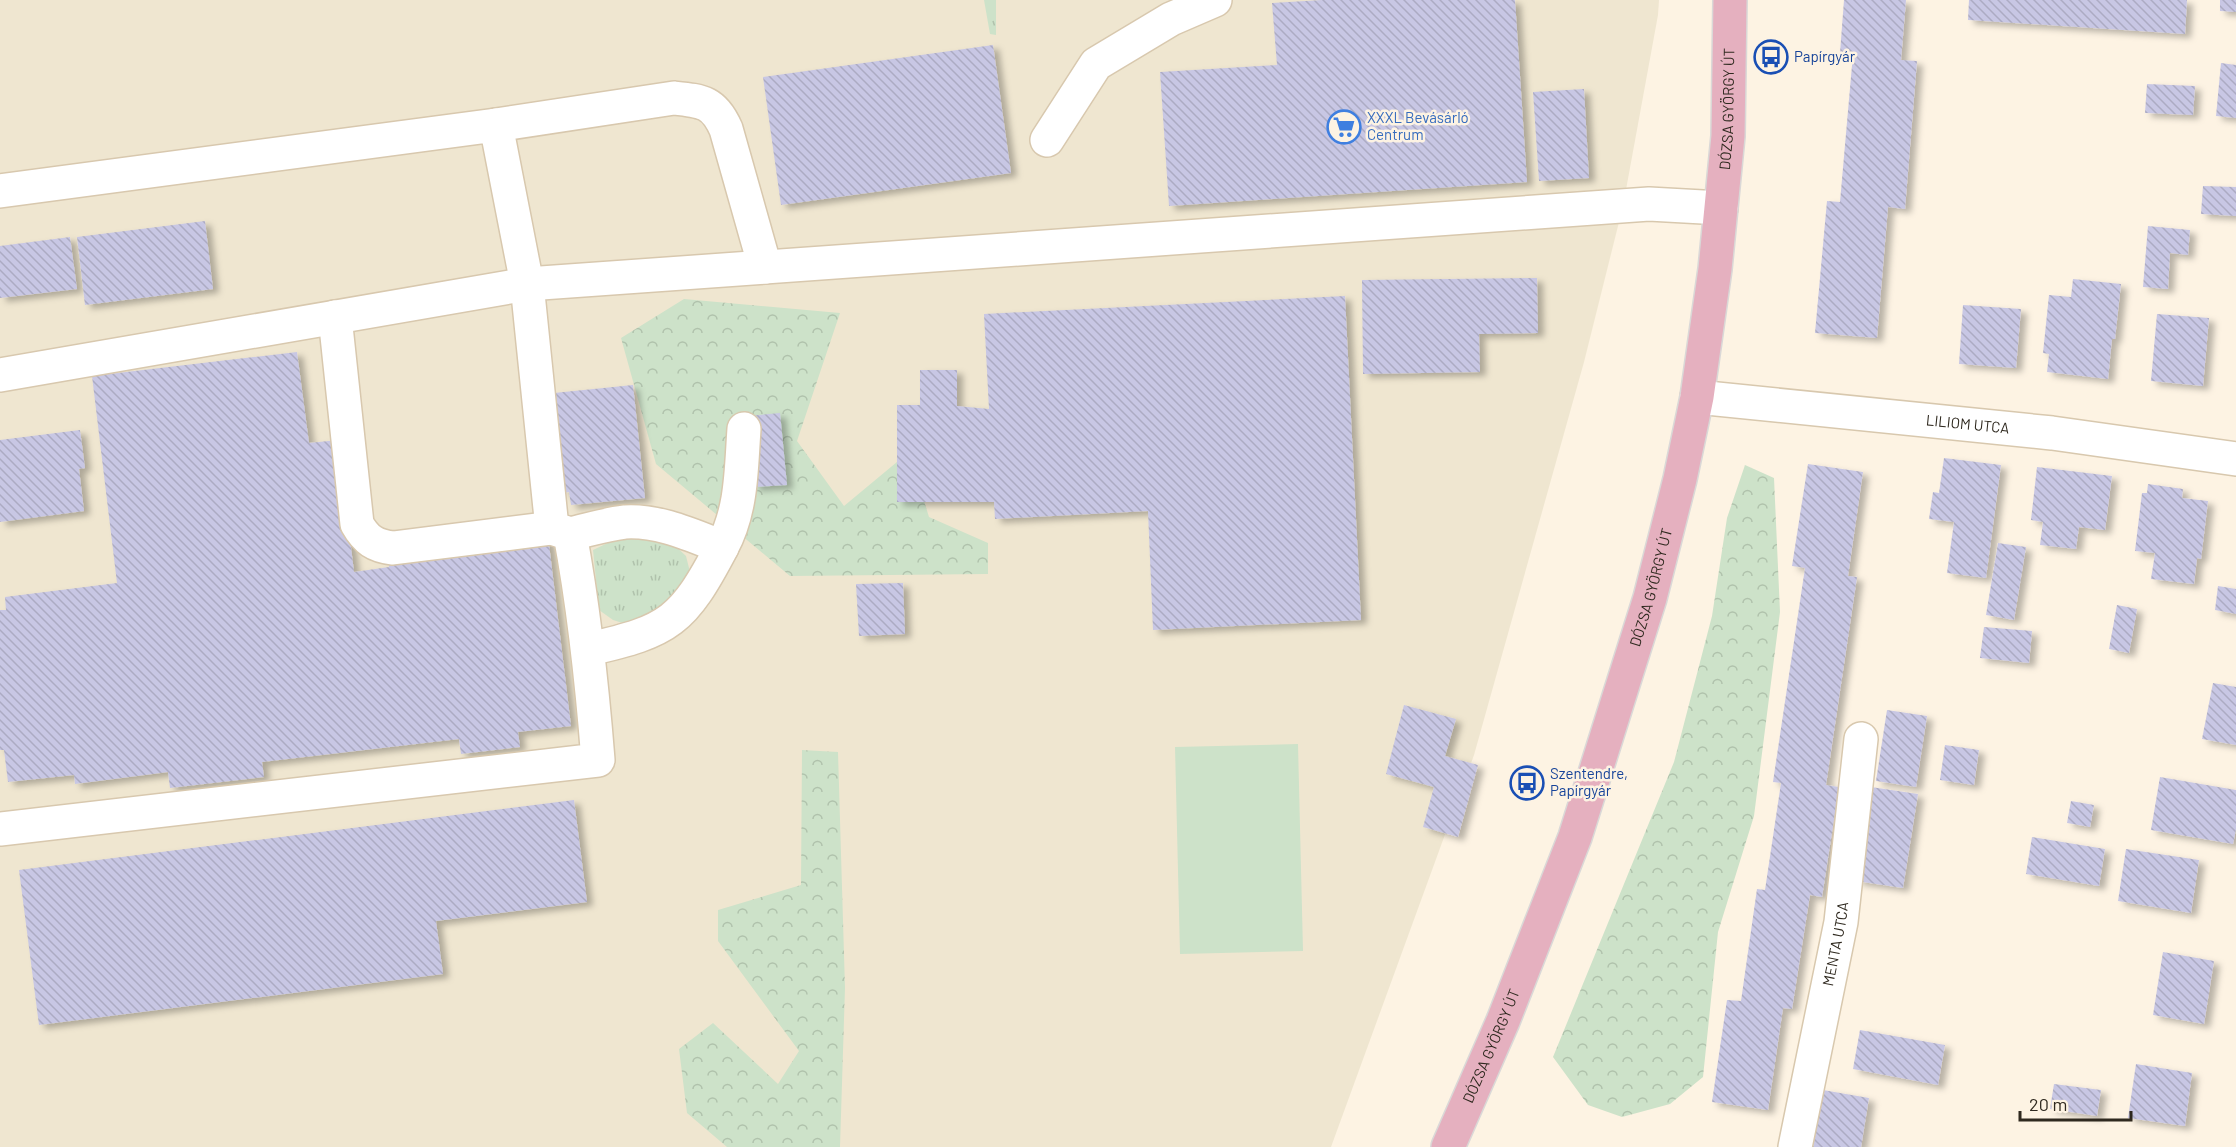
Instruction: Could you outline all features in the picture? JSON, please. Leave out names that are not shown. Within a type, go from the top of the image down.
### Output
[{"type":"main road","name":"DÓZSA GYÖRGY ÚT","points":[[1448,1147],[1503,1021],[1575,837],[1650,598],[1680,479],[1697,397],[1715,269],[1728,136],[1730,0]]},
{"type":"street","points":[[1047,140],[1096,64],[1171,19],[1215,0]]},
{"type":"street","points":[[0,191],[496,125],[674,98],[695,100],[710,105],[721,117],[765,267]]},
{"type":"street","points":[[0,829],[598,760],[589,649],[561,531],[527,284],[496,125]]},
{"type":"street","points":[[0,375],[527,284],[1648,204],[1721,208]]},
{"type":"street","points":[[335,317],[357,524],[363,536],[372,543],[393,548],[626,522],[655,524],[687,533],[722,547]]},
{"type":"street","name":"LILIOM UTCA","points":[[1697,397],[2052,433],[2236,459]]},
{"type":"street","points":[[589,649],[644,634],[665,625],[692,601],[722,547],[734,519],[739,499],[744,429]]},
{"type":"street","name":"MENTA UTCA","points":[[1795,1147],[1841,922],[1861,739]]},
{"type":"shaded area","points":[[0,0],[1659,0],[1623,206],[1584,362],[1474,755],[1331,1147],[0,1147]]},
{"type":"green space","points":[[984,0],[996,0],[996,35],[990,34]]},
{"type":"green space","points":[[684,299],[840,313],[797,441],[844,506],[909,452],[929,517],[988,543],[988,574],[790,576],[656,464],[621,338]]},
{"type":"green space","points":[[1745,465],[1774,478],[1780,612],[1754,816],[1718,932],[1703,1077],[1670,1104],[1622,1117],[1588,1105],[1553,1057],[1674,762],[1712,616],[1727,518]]},
{"type":"green space","points":[[630,537],[670,541],[686,556],[691,576],[683,595],[629,625],[613,620],[599,610],[593,550],[614,540]]},
{"type":"green space","points":[[1298,744],[1303,951],[1180,954],[1175,747]]},
{"type":"green space","points":[[802,750],[838,752],[845,988],[840,1147],[727,1147],[687,1113],[679,1049],[713,1023],[778,1084],[799,1051],[718,941],[718,910],[801,885]]},
{"type":"building","name":"XXXL Bevásárló Centrum","points":[[1322,0],[1515,0],[1527,182],[1169,206],[1160,72],[1277,65],[1272,3]]},
{"type":"building","points":[[1844,0],[1906,0],[1901,60],[1917,61],[1905,209],[1888,207],[1877,338],[1815,333],[1827,201],[1840,202],[1853,54],[1840,53]]},
{"type":"building","points":[[1969,0],[2187,0],[2185,34],[1968,20]]},
{"type":"building","points":[[2220,0],[2236,0],[2236,12],[2220,11]]},
{"type":"building","points":[[993,45],[1011,173],[781,205],[763,77]]},
{"type":"building","points":[[2221,63],[2236,65],[2236,118],[2216,116]]},
{"type":"building","points":[[2147,84],[2195,86],[2193,115],[2145,113]]},
{"type":"building","points":[[1584,89],[1589,178],[1539,181],[1533,92]]},
{"type":"building","points":[[2203,186],[2236,187],[2236,216],[2201,214]]},
{"type":"building","points":[[205,221],[213,289],[85,305],[77,237]]},
{"type":"building","points":[[2148,226],[2190,230],[2188,255],[2170,253],[2168,289],[2143,287]]},
{"type":"building","points":[[70,237],[77,289],[0,298],[0,246]]},
{"type":"building","points":[[1537,278],[1538,333],[1479,334],[1480,372],[1363,374],[1362,280]]},
{"type":"building","points":[[2073,279],[2121,284],[2108,379],[2047,372],[2049,354],[2043,353],[2049,295],[2071,297]]},
{"type":"building","points":[[1345,296],[1361,620],[1153,630],[1148,511],[995,519],[994,502],[897,502],[897,405],[920,405],[920,370],[957,370],[957,406],[989,409],[984,314]]},
{"type":"building","points":[[1963,305],[2021,309],[2016,368],[1959,364]]},
{"type":"building","points":[[2157,314],[2209,318],[2203,386],[2151,381]]},
{"type":"building","points":[[297,352],[309,443],[338,440],[354,572],[389,567],[388,555],[548,536],[571,726],[518,732],[520,747],[461,754],[459,739],[262,762],[264,777],[170,788],[168,772],[75,784],[74,775],[8,782],[4,750],[0,750],[0,610],[6,610],[5,597],[117,583],[92,376]]},
{"type":"building","points":[[633,385],[645,498],[571,505],[569,492],[564,493],[554,393]]},
{"type":"building","points":[[780,413],[787,485],[754,487],[748,416]]},
{"type":"building","points":[[80,430],[85,468],[79,469],[84,511],[0,522],[0,440]]},
{"type":"building","points":[[1944,458],[2001,465],[1986,578],[1947,573],[1954,522],[1929,519],[1933,492],[1939,493]]},
{"type":"building","points":[[1808,464],[1863,472],[1848,576],[1857,577],[1826,785],[1839,787],[1822,897],[1810,895],[1792,1009],[1783,1008],[1768,1110],[1712,1102],[1727,1000],[1741,1001],[1757,889],[1765,890],[1781,783],[1773,782],[1805,568],[1792,566]]},
{"type":"building","points":[[2037,467],[2112,476],[2105,530],[2079,527],[2076,549],[2040,545],[2043,522],[2031,520]]},
{"type":"building","points":[[2148,484],[2183,489],[2182,498],[2208,501],[2201,559],[2197,558],[2194,584],[2151,579],[2155,553],[2135,551],[2142,493],[2147,493]]},
{"type":"building","points":[[1998,543],[2026,547],[2014,620],[1986,615]]},
{"type":"building","points":[[903,583],[905,634],[859,636],[856,584]]},
{"type":"building","points":[[2218,586],[2236,589],[2236,614],[2215,610]]},
{"type":"building","points":[[2117,605],[2137,609],[2129,653],[2109,649]]},
{"type":"building","points":[[1984,627],[2032,631],[2029,663],[1980,658]]},
{"type":"building","points":[[2213,683],[2236,687],[2236,745],[2202,739]]},
{"type":"building","points":[[1404,705],[1456,719],[1445,756],[1478,765],[1458,837],[1423,827],[1434,787],[1386,774]]},
{"type":"building","points":[[1887,710],[1927,716],[1916,787],[1876,781]]},
{"type":"building","points":[[1945,745],[1979,750],[1974,785],[1940,780]]},
{"type":"building","points":[[2160,777],[2236,790],[2236,829],[2233,844],[2151,830]]},
{"type":"building","points":[[1871,787],[1918,794],[1903,888],[1856,881]]},
{"type":"building","points":[[574,800],[587,902],[436,921],[443,974],[39,1025],[19,870]]},
{"type":"building","points":[[2071,801],[2094,805],[2090,827],[2067,823]]},
{"type":"building","points":[[2032,837],[2105,849],[2099,886],[2026,874]]},
{"type":"building","points":[[2126,849],[2199,860],[2191,913],[2118,901]]},
{"type":"building","points":[[2163,952],[2214,961],[2204,1024],[2153,1015]]},
{"type":"building","points":[[1860,1030],[1945,1045],[1938,1085],[1853,1069]]},
{"type":"building","points":[[2136,1064],[2192,1073],[2185,1126],[2128,1118]]},
{"type":"building","points":[[2054,1084],[2101,1090],[2097,1116],[2050,1109]]},
{"type":"building","points":[[1823,1090],[1869,1098],[1861,1147],[1813,1147]]},
{"type":"place","name":"Papírgyár","points":[[1771,57]]},
{"type":"place","name":"XXXL Bevásárló Centrum","points":[[1344,127]]},
{"type":"place","name":"Szentendre, Papírgyár","points":[[1527,783]]}]
